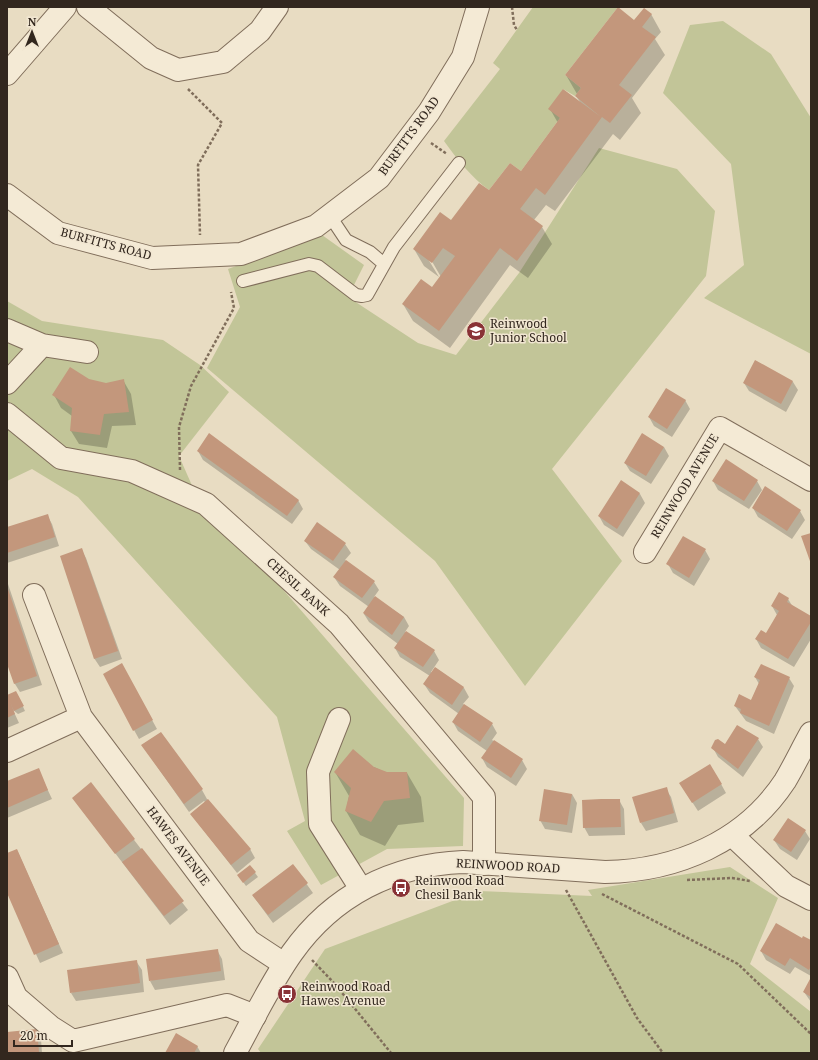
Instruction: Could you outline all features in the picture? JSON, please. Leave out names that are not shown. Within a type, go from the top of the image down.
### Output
[{"type":"street","points":[[7,74],[65,7]]},
{"type":"street","points":[[88,7],[151,58],[178,70],[223,62],[260,31],[277,7]]},
{"type":"street","name":"BURFITTS ROAD","points":[[7,195],[58,233],[152,258],[241,254],[316,226],[379,178],[429,112],[463,57],[478,7]]},
{"type":"street","points":[[7,330],[42,345],[87,352]]},
{"type":"street","points":[[7,383],[42,345]]},
{"type":"street","name":"CHESIL BANK","points":[[7,414],[61,458],[132,471],[206,504],[339,624],[484,798],[484,864]]},
{"type":"street","name":"REINWOOD AVENUE","points":[[645,552],[720,428],[811,480]]},
{"type":"street","name":"HAWES AVENUE","points":[[34,595],[81,717],[249,942],[284,964]]},
{"type":"street","points":[[7,751],[81,717]]},
{"type":"street","points":[[339,719],[318,772],[320,824],[362,889]]},
{"type":"street","name":"REINWOOD ROAD","points":[[235,1053],[284,964],[298,945],[327,914],[362,889],[380,879],[421,866],[442,863],[484,864],[605,872],[650,869],[692,856],[732,836],[758,813],[784,782],[811,733]]},
{"type":"street","points":[[732,836],[786,886],[811,899]]},
{"type":"street","points":[[7,977],[16,997],[51,1027],[68,1047],[227,1005],[255,1016]]},
{"type":"lane","points":[[243,281],[309,264],[318,266],[356,296],[367,294],[394,247],[459,162]]},
{"type":"lane","points":[[330,216],[346,240],[370,252],[384,264]]},
{"type":"path","points":[[512,7],[514,25],[517,30]]},
{"type":"path","points":[[164,64],[222,123],[198,165],[200,256]]},
{"type":"path","points":[[414,132],[459,162]]},
{"type":"path","points":[[181,492],[179,427],[191,386],[234,308],[230,286]]},
{"type":"path","points":[[554,869],[637,1018],[663,1053]]},
{"type":"path","points":[[596,891],[738,964],[811,1034]]},
{"type":"path","points":[[298,945],[334,983],[391,1053]]},
{"type":"green space","points":[[533,7],[618,7],[565,75],[581,88],[575,96],[563,89],[560,118],[521,171],[510,163],[489,190],[476,179],[444,141],[500,69],[493,63]]},
{"type":"green space","points":[[723,21],[771,54],[811,118],[811,354],[704,298],[744,265],[731,164],[663,93],[690,25]]},
{"type":"green space","name":"Reinwood Junior School","points":[[599,148],[677,169],[715,211],[706,276],[552,469],[622,561],[525,686],[435,561],[207,368],[240,307],[228,269],[322,235],[364,265],[348,297],[418,343],[456,355],[519,273]]},
{"type":"green space","points":[[7,301],[42,321],[163,340],[200,365],[229,392],[179,456],[205,515],[266,570],[464,798],[463,846],[387,849],[321,885],[287,831],[305,821],[277,717],[78,497],[32,469],[7,481]]},
{"type":"green space","points":[[730,867],[778,898],[750,964],[811,1012],[811,1053],[261,1053],[258,1049],[325,949],[479,891],[592,896],[588,890]]},
{"type":"building","points":[[618,7],[634,20],[644,8],[652,14],[642,27],[656,37],[619,85],[632,95],[610,123],[602,117],[545,195],[536,188],[520,209],[543,226],[517,261],[500,248],[439,331],[402,304],[421,279],[432,287],[455,256],[443,248],[432,263],[413,249],[440,212],[451,220],[479,183],[489,190],[510,163],[521,171],[560,118],[548,109],[563,89],[601,117],[575,96],[581,88],[565,75]]},
{"type":"building","points":[[755,360],[793,381],[781,404],[743,383]]},
{"type":"building","points":[[70,367],[89,379],[106,383],[124,379],[129,412],[104,414],[100,435],[70,431],[72,408],[52,395]]},
{"type":"building","points":[[666,388],[686,400],[667,429],[648,417]]},
{"type":"building","points":[[209,433],[299,500],[287,516],[197,451]]},
{"type":"building","points":[[642,433],[664,447],[646,476],[624,463]]},
{"type":"building","points":[[726,459],[758,480],[744,501],[712,481]]},
{"type":"building","points":[[621,480],[640,493],[617,529],[598,516]]},
{"type":"building","points":[[765,486],[801,510],[787,531],[752,508]]},
{"type":"building","points":[[48,514],[55,537],[7,553],[7,527]]},
{"type":"building","points":[[317,522],[346,543],[333,561],[304,541]]},
{"type":"building","points":[[811,533],[811,564],[801,536]]},
{"type":"building","points":[[683,536],[706,549],[689,578],[666,564]]},
{"type":"building","points":[[82,548],[118,651],[94,659],[60,556]]},
{"type":"building","points":[[346,560],[375,581],[362,598],[333,577]]},
{"type":"building","points":[[7,586],[37,676],[14,684],[7,664]]},
{"type":"building","points":[[779,592],[789,598],[787,602],[811,616],[811,622],[788,659],[755,639],[761,630],[766,633],[779,611],[771,606]]},
{"type":"building","points":[[375,596],[404,617],[392,635],[363,613]]},
{"type":"building","points":[[406,631],[435,650],[423,667],[394,648]]},
{"type":"building","points":[[122,663],[153,720],[133,731],[103,674]]},
{"type":"building","points":[[761,664],[790,677],[769,726],[740,713],[741,709],[734,706],[739,694],[751,700],[760,680],[754,677]]},
{"type":"building","points":[[435,667],[464,687],[452,705],[423,684]]},
{"type":"building","points":[[16,691],[24,706],[14,711],[10,702],[15,714],[7,718],[7,695]]},
{"type":"building","points":[[464,704],[493,723],[480,742],[452,722]]},
{"type":"building","points":[[737,725],[759,738],[738,769],[711,748],[715,740],[718,739],[725,744]]},
{"type":"building","points":[[161,732],[203,789],[184,804],[141,745]]},
{"type":"building","points":[[494,740],[523,759],[511,778],[481,758]]},
{"type":"building","points":[[353,749],[374,767],[387,772],[407,772],[410,798],[384,801],[371,822],[345,811],[351,788],[334,772]]},
{"type":"building","points":[[710,764],[722,784],[692,803],[679,783]]},
{"type":"building","points":[[39,768],[48,790],[7,808],[7,781]]},
{"type":"building","points":[[91,782],[135,839],[115,854],[72,798]]},
{"type":"building","points":[[667,787],[674,813],[640,823],[632,797]]},
{"type":"building","points":[[544,789],[572,794],[567,825],[539,821]]},
{"type":"building","points":[[208,799],[251,849],[231,865],[190,814]]},
{"type":"building","points":[[620,799],[621,827],[583,828],[582,800]]},
{"type":"building","points":[[788,818],[806,830],[791,852],[773,840]]},
{"type":"building","points":[[142,848],[184,901],[164,916],[122,862]]},
{"type":"building","points":[[17,849],[59,944],[34,955],[7,893],[7,853]]},
{"type":"building","points":[[293,864],[308,883],[268,915],[252,895]]},
{"type":"building","points":[[250,865],[256,872],[243,883],[237,875]]},
{"type":"building","points":[[776,923],[802,938],[803,936],[811,940],[811,966],[809,970],[790,958],[785,966],[760,951]]},
{"type":"building","points":[[218,949],[221,971],[149,981],[146,959]]},
{"type":"building","points":[[137,960],[140,983],[70,993],[67,970]]},
{"type":"building","points":[[810,979],[811,980],[811,997],[803,992]]},
{"type":"building","points":[[37,1029],[39,1052],[7,1053],[7,1032]]},
{"type":"building","points":[[176,1033],[198,1046],[194,1053],[165,1053]]},
{"type":"place","name":"Reinwood Junior School","points":[[476,331]]},
{"type":"place","name":"Reinwood Road Chesil Bank","points":[[401,888]]},
{"type":"place","name":"Reinwood Road Hawes Avenue","points":[[287,994]]}]
